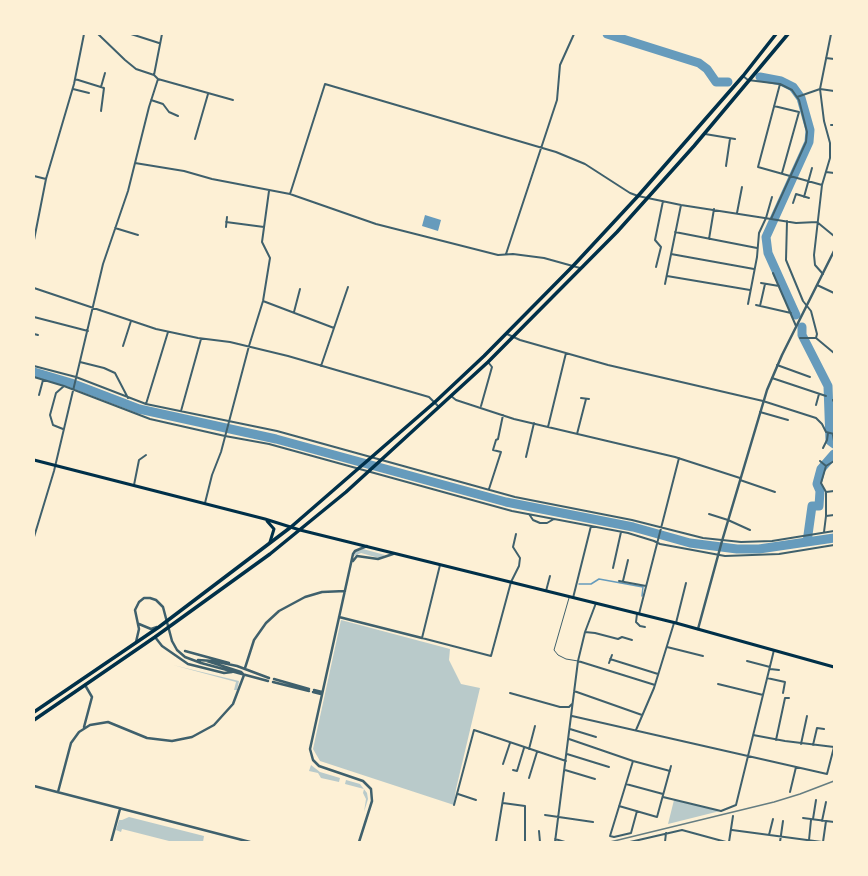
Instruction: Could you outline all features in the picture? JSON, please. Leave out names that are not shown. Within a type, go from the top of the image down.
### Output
[{"type":"highway","points":[[34,712],[159,627],[270,544],[373,458],[435,402],[507,334],[638,196],[744,76],[776,34]]},
{"type":"highway","points":[[34,720],[155,637],[270,554],[382,460],[488,362],[648,198],[788,34]]},
{"type":"main road","points":[[34,460],[265,519],[300,530],[675,623],[834,667]]},
{"type":"main road","points":[[265,519],[274,529],[270,544]]},
{"type":"street","points":[[34,240],[46,179],[75,79],[84,34]]},
{"type":"street","points":[[98,34],[136,69],[154,75],[158,79],[233,100]]},
{"type":"street","points":[[131,34],[159,42]]},
{"type":"street","points":[[154,75],[160,50],[159,42],[162,34]]},
{"type":"street","points":[[506,254],[558,96],[560,65],[574,34]]},
{"type":"street","points":[[823,274],[818,269],[814,260],[816,222],[822,185],[830,158],[830,143],[824,121],[820,89],[831,34]]},
{"type":"street","points":[[826,58],[834,59]]},
{"type":"street","points":[[101,87],[105,73]]},
{"type":"street","points":[[744,76],[748,80],[780,84],[792,90],[799,96],[807,132],[806,142],[771,219]]},
{"type":"street","points":[[75,79],[104,88],[101,110]]},
{"type":"street","points":[[34,537],[94,308],[103,264],[127,196],[151,100],[158,79]]},
{"type":"street","points":[[290,194],[325,84],[540,147],[585,164],[630,193],[638,196],[681,205],[771,219],[816,222],[834,236]]},
{"type":"street","points":[[780,84],[758,167],[822,185]]},
{"type":"street","points":[[72,89],[89,93]]},
{"type":"street","points":[[799,96],[820,89],[834,91]]},
{"type":"street","points":[[195,138],[208,94]]},
{"type":"street","points":[[151,100],[163,104],[169,112],[178,116]]},
{"type":"street","points":[[774,106],[799,112],[782,173]]},
{"type":"street","points":[[704,134],[735,139]]},
{"type":"street","points":[[726,166],[730,139]]},
{"type":"street","points":[[135,163],[184,171],[212,179],[238,183],[268,191],[290,194],[376,224],[498,255],[506,254],[544,258],[580,268]]},
{"type":"street","points":[[804,197],[812,168]]},
{"type":"street","points":[[826,172],[834,173]]},
{"type":"street","points":[[34,176],[46,179]]},
{"type":"street","points":[[737,213],[742,187]]},
{"type":"street","points":[[205,504],[212,475],[222,452],[228,422],[263,300],[270,258],[262,242],[268,191]]},
{"type":"street","points":[[793,203],[796,194],[809,198]]},
{"type":"street","points":[[748,304],[759,233],[766,218],[772,197]]},
{"type":"street","points":[[656,267],[661,247],[654,240],[663,201]]},
{"type":"street","points":[[665,284],[681,205]]},
{"type":"street","points":[[709,239],[714,209]]},
{"type":"street","points":[[226,227],[227,217]]},
{"type":"street","points":[[787,221],[786,260],[803,301],[811,311],[817,334],[816,338]]},
{"type":"street","points":[[226,222],[264,227]]},
{"type":"street","points":[[116,228],[138,235]]},
{"type":"street","points":[[675,232],[757,248]]},
{"type":"street","points":[[698,629],[722,540],[763,401],[796,326],[834,252]]},
{"type":"street","points":[[671,254],[754,269]]},
{"type":"street","points":[[773,273],[796,326]]},
{"type":"street","points":[[666,276],[750,290]]},
{"type":"street","points":[[761,283],[779,286]]},
{"type":"street","points":[[760,306],[765,284]]},
{"type":"street","points":[[817,286],[834,293]]},
{"type":"street","points":[[321,366],[348,287]]},
{"type":"street","points":[[34,288],[168,332],[201,339],[249,346],[429,397],[439,407]]},
{"type":"street","points":[[294,312],[300,289]]},
{"type":"street","points":[[263,300],[320,324],[334,328]]},
{"type":"street","points":[[756,305],[791,313]]},
{"type":"street","points":[[34,317],[88,331]]},
{"type":"street","points":[[123,346],[131,321]]},
{"type":"street","points":[[146,404],[168,332]]},
{"type":"street","points":[[34,334],[38,335]]},
{"type":"street","points":[[507,334],[608,365],[763,401],[816,418],[828,433],[833,435],[834,441]]},
{"type":"street","points":[[801,338],[816,338],[834,353]]},
{"type":"street","points":[[181,411],[201,339]]},
{"type":"street","points":[[548,427],[566,353]]},
{"type":"street","points":[[80,362],[104,368],[115,373],[128,398]]},
{"type":"street","points":[[481,406],[492,367],[488,362]]},
{"type":"street","points":[[778,365],[810,376]]},
{"type":"street","points":[[34,366],[76,378],[146,404],[228,422],[277,430],[489,490],[534,501],[632,520],[661,529],[703,538],[741,542],[772,541],[834,531]]},
{"type":"street","points":[[34,377],[73,389],[150,419],[225,436],[269,444],[529,514],[621,532],[718,556],[765,555],[834,545]]},
{"type":"street","points":[[772,378],[826,396]]},
{"type":"street","points":[[39,395],[43,380]]},
{"type":"street","points":[[62,429],[53,425],[50,415],[56,393],[64,386]]},
{"type":"street","points":[[816,405],[819,394]]},
{"type":"street","points":[[451,396],[456,400],[481,406],[503,416],[679,458],[775,492]]},
{"type":"street","points":[[581,398],[589,399]]},
{"type":"street","points":[[577,434],[586,398]]},
{"type":"street","points":[[760,412],[788,420]]},
{"type":"street","points":[[489,490],[501,452],[493,450],[496,440],[498,439],[503,416]]},
{"type":"street","points":[[526,457],[534,423]]},
{"type":"street","points":[[823,448],[827,440],[828,433]]},
{"type":"street","points":[[134,485],[139,460],[146,455]]},
{"type":"street","points":[[645,627],[640,626],[636,622],[679,458]]},
{"type":"street","points":[[820,461],[825,465]]},
{"type":"street","points":[[825,465],[834,461]]},
{"type":"street","points":[[824,532],[826,492],[821,484],[825,465]]},
{"type":"street","points":[[826,492],[834,491]]},
{"type":"street","points":[[529,514],[533,520],[540,523],[547,523],[554,519]]},
{"type":"street","points":[[709,514],[728,520],[750,530]]},
{"type":"street","points":[[826,516],[834,515]]},
{"type":"street","points":[[571,597],[591,526]]},
{"type":"street","points":[[613,568],[621,532]]},
{"type":"street","points":[[339,617],[491,656],[511,582],[519,566],[520,558],[513,547],[516,534]]},
{"type":"street","points":[[359,842],[372,801],[371,790],[363,781],[319,766],[311,757],[310,749],[355,551],[368,546]]},
{"type":"street","points":[[352,563],[357,556],[378,559],[394,553]]},
{"type":"street","points":[[623,582],[628,560]]},
{"type":"street","points":[[422,638],[440,564]]},
{"type":"street","points":[[546,591],[550,576]]},
{"type":"street","points":[[619,581],[646,586]]},
{"type":"street","points":[[636,730],[655,685],[686,583]]},
{"type":"street","points":[[245,668],[254,640],[266,623],[279,610],[305,596],[322,592],[345,591]]},
{"type":"street","points":[[135,642],[139,624],[135,610],[139,602],[144,598],[156,600],[161,603],[172,641],[180,653],[196,660],[234,672],[269,680],[245,668],[185,651]]},
{"type":"street","points":[[565,842],[555,841],[574,691],[578,661],[596,603]]},
{"type":"street","points":[[139,624],[151,629],[159,627]]},
{"type":"street","points":[[586,632],[618,640],[622,637],[632,640]]},
{"type":"street","points":[[155,637],[169,652],[188,664],[224,673],[234,672]]},
{"type":"street","points":[[667,647],[703,656]]},
{"type":"street","points":[[626,784],[721,810],[736,806],[774,650]]},
{"type":"street","points":[[609,663],[612,655]]},
{"type":"street","points":[[610,659],[658,674]]},
{"type":"street","points":[[196,660],[237,666]]},
{"type":"street","points":[[207,661],[241,672],[244,675]]},
{"type":"street","points":[[578,661],[655,685]]},
{"type":"street","points":[[747,661],[779,670]]},
{"type":"street","points":[[84,728],[95,723],[108,722],[154,740],[172,741],[192,737],[210,728],[228,711],[238,695],[244,675]]},
{"type":"street","points":[[767,678],[785,682],[783,693]]},
{"type":"street","points":[[273,681],[309,690]]},
{"type":"street","points":[[718,684],[763,695]]},
{"type":"street","points":[[58,792],[72,743],[84,728],[92,697],[86,685]]},
{"type":"street","points":[[313,691],[322,693]]},
{"type":"street","points":[[574,691],[642,715]]},
{"type":"street","points":[[510,693],[560,707],[569,707],[573,704]]},
{"type":"street","points":[[776,740],[785,698],[789,698]]},
{"type":"street","points":[[572,716],[827,774],[834,747],[801,744],[753,735]]},
{"type":"street","points":[[801,744],[807,716]]},
{"type":"street","points":[[529,749],[535,726]]},
{"type":"street","points":[[813,745],[817,728],[824,729]]},
{"type":"street","points":[[570,729],[596,737]]},
{"type":"street","points":[[454,805],[474,730],[566,761]]},
{"type":"street","points":[[569,739],[633,761],[670,771]]},
{"type":"street","points":[[503,764],[510,742]]},
{"type":"street","points":[[513,770],[517,771],[524,747]]},
{"type":"street","points":[[529,778],[537,752]]},
{"type":"street","points":[[567,754],[609,767]]},
{"type":"street","points":[[633,761],[610,836],[614,837],[630,832],[637,811]]},
{"type":"street","points":[[619,806],[657,817],[671,766]]},
{"type":"street","points":[[790,792],[796,767]]},
{"type":"street","points":[[565,770],[595,779]]},
{"type":"street","points":[[34,786],[250,842]]},
{"type":"street","points":[[496,842],[504,793]]},
{"type":"street","points":[[457,794],[476,800]]},
{"type":"street","points":[[808,840],[816,800]]},
{"type":"street","points":[[732,830],[823,842],[826,802]]},
{"type":"street","points":[[503,803],[525,806],[525,842]]},
{"type":"street","points":[[111,842],[120,808]]},
{"type":"street","points":[[545,815],[592,822]]},
{"type":"street","points":[[630,842],[682,830],[728,842],[732,830],[733,816]]},
{"type":"street","points":[[803,818],[834,822]]},
{"type":"street","points":[[769,834],[773,819]]},
{"type":"street","points":[[780,842],[783,821]]},
{"type":"street","points":[[539,831],[540,842]]},
{"type":"street","points":[[665,842],[666,833]]},
{"type":"street","points":[[648,842],[649,838]]},
{"type":"lane","points":[[571,597],[554,650],[558,655],[566,659],[578,661]]},
{"type":"shaded area","points":[[363,549],[385,555],[379,558],[361,553],[354,556],[355,552]]},
{"type":"shaded area","points":[[341,620],[450,649],[449,660],[461,684],[480,688],[456,789],[454,805],[320,761],[313,749]]},
{"type":"shaded area","points":[[173,665],[239,681],[237,690],[234,690],[236,682]]},
{"type":"shaded area","points":[[311,765],[320,772],[340,778],[339,782],[321,778],[318,773],[309,771]]},
{"type":"shaded area","points":[[346,780],[360,784],[364,789],[345,784]]},
{"type":"shaded area","points":[[364,789],[367,793],[368,799],[364,812],[366,799],[363,793]]},
{"type":"shaded area","points":[[674,800],[720,811],[668,824]]},
{"type":"shaded area","points":[[129,817],[204,836],[203,842],[173,842],[122,829],[121,832],[116,830],[119,820]]},
{"type":"water","points":[[425,215],[441,220],[438,231],[422,226]]},
{"type":"waterway","points":[[607,34],[699,63],[707,69],[716,82],[728,82]]},
{"type":"waterway","points":[[760,77],[781,81],[793,87],[801,98],[810,130],[809,142],[766,237],[768,253],[796,315]]},
{"type":"waterway","points":[[802,327],[802,335],[828,386],[830,441],[834,444]]},
{"type":"waterway","points":[[34,372],[71,383],[139,409],[276,439],[506,502],[633,527],[690,543],[737,549],[759,549],[834,538]]},
{"type":"waterway","points":[[807,542],[812,506],[819,506],[820,491],[817,484],[821,469],[834,454]]},
{"type":"waterway","points":[[579,584],[591,584],[599,579],[643,587],[642,596]]},
{"type":"railway","points":[[610,842],[774,802],[834,781]]}]
